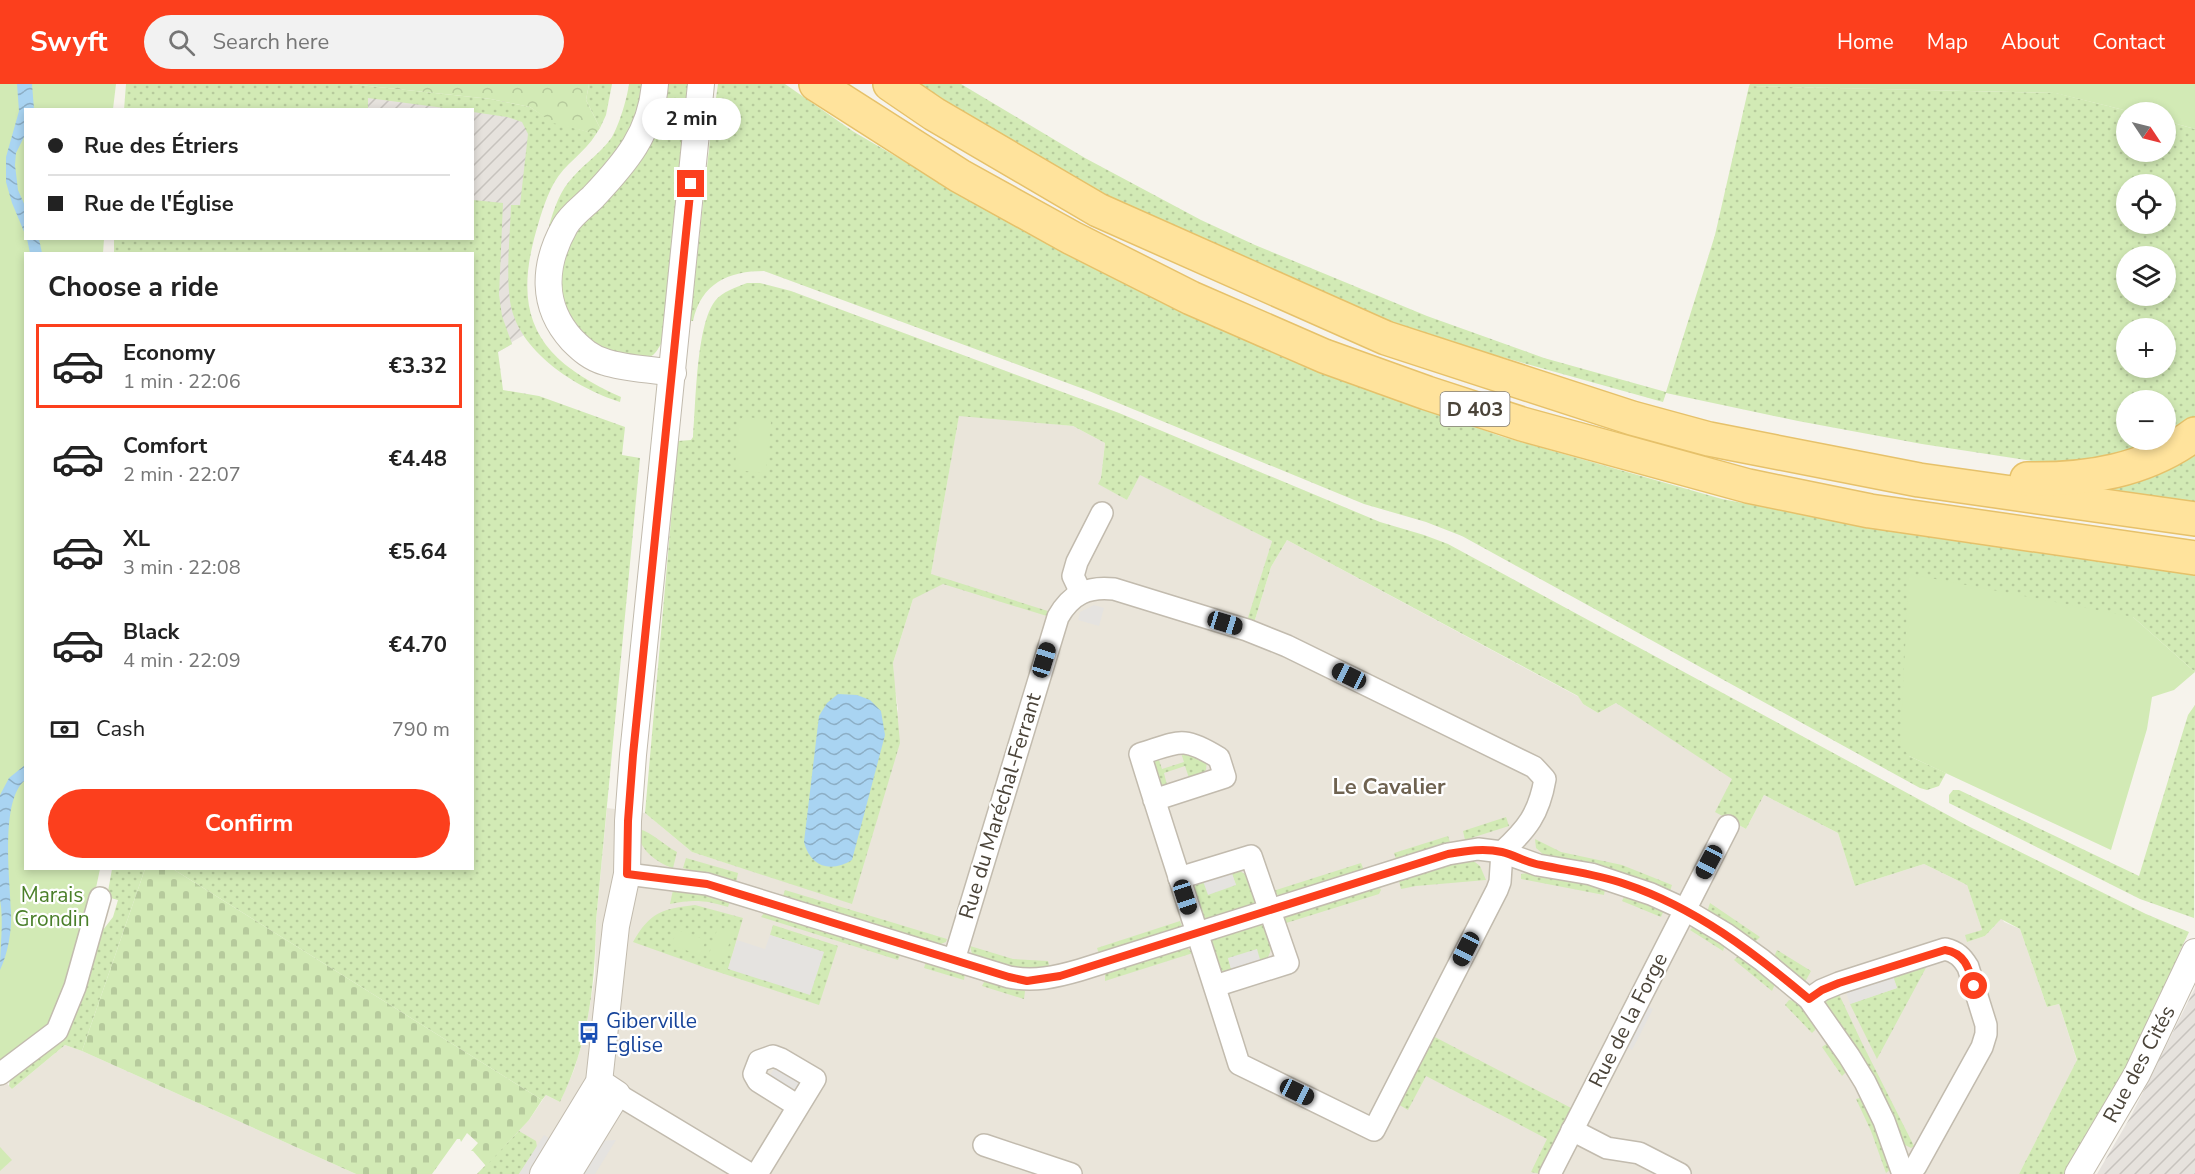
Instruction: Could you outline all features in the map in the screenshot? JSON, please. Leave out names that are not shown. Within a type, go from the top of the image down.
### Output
[{"type":"main road","name":"D 403","points":[[816,84],[960,176],[1072,238],[1191,298],[1324,356],[1427,393],[1522,424],[1748,486],[1870,511],[2195,558]]},
{"type":"main road","name":"D 403","points":[[890,84],[934,114],[1098,210],[1386,338],[1632,418],[1709,439],[1919,480],[2195,519]]},
{"type":"main road","points":[[1919,480],[1971,473],[2023,479],[2090,477],[2140,464],[2165,453],[2195,434]]},
{"type":"street","points":[[655,84],[649,118],[639,140],[622,167],[565,225],[550,261],[549,300],[556,319],[584,353],[605,362],[673,373]]},
{"type":"street","points":[[568,1174],[608,1088],[616,926],[627,874],[633,755],[700,87]]},
{"type":"street","points":[[1102,513],[1073,576],[1081,593],[1098,587],[1114,589],[1247,630],[1287,646],[1534,767],[1545,779],[1542,797],[1525,831],[1502,852],[1500,882],[1497,890],[1374,1130],[1239,1064],[1154,800]]},
{"type":"street","name":"Rue du Maréchal-Ferrant","points":[[954,960],[1058,616],[1064,606],[1081,593]]},
{"type":"street","name":"Rue de la Forge","points":[[1550,1174],[1728,826]]},
{"type":"street","points":[[627,874],[707,884],[1027,981],[1060,976],[1448,854],[1478,849],[1502,852],[1538,865],[1591,874],[1624,884],[1684,909],[1753,953],[1809,999],[1849,1056],[1884,1121],[1903,1174]]},
{"type":"street","points":[[1179,878],[1251,856],[1288,963],[1215,986]]},
{"type":"street","points":[[0,1074],[57,1031],[75,987],[100,898]]},
{"type":"street","points":[[1809,999],[1822,990],[1839,983],[1945,950],[1954,951],[1963,958],[1968,967],[1986,1026],[1986,1034],[1982,1047],[1922,1156],[1908,1174]]},
{"type":"street","name":"Rue des Cités","points":[[2078,1174],[2137,1074],[2190,963]]},
{"type":"street","points":[[543,1174],[608,1088]]},
{"type":"street","points":[[608,1088],[750,1174]]},
{"type":"street","points":[[757,1174],[798,1106]]},
{"type":"street","points":[[1572,1130],[1607,1148],[1639,1153],[1680,1174]]},
{"type":"street","points":[[984,1144],[1071,1174]]},
{"type":"shaded area","points":[[354,85],[530,107],[522,266],[529,332],[498,352],[474,229],[474,108],[351,108]]},
{"type":"shaded area","points":[[959,415],[1073,426],[1105,443],[1099,484],[1127,500],[1140,474],[1272,541],[1248,621],[1254,623],[1271,567],[1287,540],[1579,697],[1583,704],[1598,713],[1616,703],[1733,779],[1716,812],[1746,829],[1764,795],[1838,833],[1855,886],[1924,864],[1967,885],[1982,930],[1967,942],[1985,936],[2002,918],[2004,922],[2020,929],[2047,1007],[2059,1004],[2077,1061],[2019,1174],[477,1174],[529,1120],[546,1095],[560,1102],[574,1070],[585,1034],[595,975],[596,921],[607,808],[645,813],[692,852],[852,903],[898,709],[893,663],[913,599],[931,574]]},
{"type":"shaded area","points":[[1094,605],[1104,608],[1099,626],[1078,620],[1080,612]]},
{"type":"shaded area","points":[[1231,871],[1236,885],[1208,895],[1203,881]]},
{"type":"shaded area","points":[[770,935],[824,952],[810,995],[728,969],[737,940],[765,949]]},
{"type":"shaded area","points":[[1257,949],[1261,963],[1232,972],[1228,958]]},
{"type":"shaded area","points":[[1892,973],[1897,988],[1850,1004],[1845,989]]},
{"type":"shaded area","points":[[2195,988],[2195,1174],[2097,1174],[2131,1116]]},
{"type":"shaded area","points":[[1642,1004],[1653,1009],[1632,1050],[1621,1044]]},
{"type":"shaded area","points":[[65,1045],[356,1174],[0,1174],[0,1076],[12,1089]]},
{"type":"shaded area","points":[[775,1067],[801,1082],[795,1093],[769,1077]]},
{"type":"shaded area","points":[[544,1135],[555,1142],[534,1174],[519,1174]]},
{"type":"shaded area","points":[[616,1140],[595,1174],[579,1174],[599,1141]]},
{"type":"green space","name":"Marais Grondin","points":[[0,84],[116,84],[113,108],[24,108],[24,240],[104,240],[103,252],[24,252],[24,870],[100,870],[57,1021],[0,1066]]},
{"type":"green space","points":[[126,84],[350,84],[491,99],[530,107],[553,122],[596,134],[554,183],[542,210],[528,269],[528,295],[532,317],[541,337],[554,354],[572,370],[621,397],[620,402],[585,387],[551,365],[524,336],[515,319],[510,301],[509,253],[511,205],[520,205],[528,134],[522,122],[507,117],[474,112],[474,108],[444,108],[368,98],[368,108],[124,108]]},
{"type":"green space","points":[[350,84],[589,84],[586,100],[600,128],[596,134],[553,123],[530,107],[491,99]]},
{"type":"green space","points":[[589,84],[612,84],[606,115],[600,128],[586,100]]},
{"type":"green space","points":[[629,84],[645,84],[632,135],[555,229],[549,226],[555,206],[568,182],[612,137],[622,112]]},
{"type":"green space","points":[[667,84],[692,84],[661,344],[653,355],[644,359],[633,359],[622,357],[598,346],[573,324],[564,303],[561,287],[562,271],[568,248],[585,222],[628,177],[643,156],[660,116]]},
{"type":"green space","points":[[718,84],[785,84],[854,132],[1036,238],[1186,312],[1296,361],[1500,436],[1722,499],[1914,535],[2195,574],[2195,672],[2133,617],[1909,756],[1946,773],[1939,786],[1927,790],[1462,536],[1426,522],[1364,504],[1089,391],[764,271],[739,273],[718,282],[703,297],[693,321],[690,321]]},
{"type":"green space","points":[[907,84],[961,84],[1085,158],[1201,220],[1255,245],[1427,316],[1544,358],[1666,392],[1715,235],[1749,86],[2056,93],[2116,108],[2116,162],[2176,162],[2176,124],[2195,129],[2195,420],[2176,432],[2176,390],[2116,390],[2116,450],[2143,450],[2132,455],[2064,466],[1922,444],[1666,393],[1663,402],[1459,345],[1432,342],[1109,202]]},
{"type":"green space","points":[[1750,84],[2195,84],[2195,129],[2176,124],[2176,102],[2116,102],[2116,108],[2055,93],[1749,86]]},
{"type":"green space","points":[[474,200],[503,203],[499,295],[502,316],[512,344],[498,352],[503,390],[539,396],[625,427],[622,455],[640,458],[596,921],[592,991],[578,1058],[560,1102],[546,1095],[542,1100],[175,870],[474,870],[474,252],[114,252],[114,240],[474,240]]},
{"type":"green space","points":[[747,283],[760,283],[791,291],[1119,413],[1380,522],[1448,544],[1968,826],[2146,914],[2189,932],[2179,953],[2182,955],[2151,1023],[2069,1174],[2019,1174],[2077,1060],[2059,1004],[2047,1007],[2020,929],[2001,919],[1985,936],[1967,942],[1965,935],[1982,930],[1967,885],[1924,864],[1855,886],[1838,833],[1764,795],[1746,829],[1715,812],[1732,779],[1616,703],[1598,713],[1583,704],[1578,696],[1287,540],[1271,567],[1254,623],[1247,621],[1272,541],[1140,475],[1127,500],[1098,484],[1101,478],[1105,443],[1073,426],[959,416],[931,574],[1051,612],[1050,617],[943,584],[913,599],[893,663],[900,743],[852,904],[692,852],[645,813],[678,441],[691,440],[693,437],[700,346],[709,312],[715,301],[722,295]]},
{"type":"green space","points":[[743,417],[768,419],[771,422],[766,470],[763,473],[737,470],[735,466],[739,421]]},
{"type":"green space","points":[[2195,445],[2195,502],[2110,497],[2114,481]]},
{"type":"green space","points":[[1909,574],[2133,617],[2195,672],[2174,690],[2152,697],[2147,729],[2111,850],[1909,756],[1900,744]]},
{"type":"green space","points":[[2195,705],[2194,918],[2140,899],[1949,803],[1949,795],[1953,790],[1959,790],[2139,876],[2188,715]]},
{"type":"green space","points":[[1180,750],[1207,761],[1206,770],[1189,778],[1185,766],[1164,773],[1167,785],[1159,788],[1150,760],[1158,757],[1162,769],[1184,762]]},
{"type":"green space","points":[[1506,817],[1509,826],[1465,840],[1463,831]]},
{"type":"green space","points":[[639,829],[677,852],[673,868],[649,854],[641,842]]},
{"type":"green space","points":[[1448,836],[1451,845],[1397,862],[1394,853]]},
{"type":"green space","points":[[1535,839],[1561,852],[1622,865],[1672,885],[1669,894],[1544,855],[1536,848]]},
{"type":"green space","points":[[686,858],[738,873],[736,883],[683,868]]},
{"type":"green space","points":[[1471,859],[1480,866],[1486,880],[1401,889],[1399,881],[1403,876]]},
{"type":"green space","points":[[1361,863],[1363,868],[1361,872],[1280,897],[1273,891]]},
{"type":"green space","points":[[112,870],[145,870],[82,1051],[65,1045],[12,1089],[9,1086],[10,1078],[96,939],[113,917],[118,900],[107,897]]},
{"type":"green space","points":[[145,870],[175,870],[542,1100],[529,1120],[486,1166],[471,1151],[478,1143],[467,1133],[461,1142],[457,1139],[432,1174],[356,1174],[82,1051]]},
{"type":"green space","points":[[1238,870],[1250,877],[1255,895],[1253,906],[1212,921],[1200,916],[1194,896],[1198,883],[1203,881],[1236,885],[1231,871]]},
{"type":"green space","points":[[1534,872],[1601,884],[1605,889],[1604,895],[1521,879],[1521,874]]},
{"type":"green space","points":[[1379,886],[1381,890],[1379,894],[1283,924],[1285,916]]},
{"type":"green space","points":[[673,890],[731,898],[728,907],[699,901],[670,904]]},
{"type":"green space","points":[[785,890],[947,939],[946,942],[938,945],[782,899]]},
{"type":"green space","points":[[1625,895],[1664,910],[1661,917],[1622,901]]},
{"type":"green space","points":[[1710,903],[1760,937],[1754,943],[1707,912]]},
{"type":"green space","points":[[695,905],[743,918],[728,969],[824,952],[770,935],[773,925],[838,946],[819,1005],[633,942],[651,918],[674,908]]},
{"type":"green space","points":[[765,912],[901,953],[898,960],[761,917]]},
{"type":"green space","points":[[1180,921],[1183,930],[1099,954],[1097,948]]},
{"type":"green space","points":[[1257,922],[1267,930],[1270,936],[1271,948],[1266,959],[1261,963],[1228,958],[1232,972],[1227,973],[1218,968],[1212,958],[1210,948],[1216,935]]},
{"type":"green space","points":[[1695,925],[1725,945],[1723,951],[1690,930]]},
{"type":"green space","points":[[718,927],[733,932],[723,962],[708,957]]},
{"type":"green space","points":[[677,930],[706,940],[700,955],[671,945]]},
{"type":"green space","points":[[970,946],[1013,959],[1048,961],[1049,965],[1047,969],[1024,971],[976,959]]},
{"type":"green space","points":[[1186,947],[1193,953],[1105,981],[1105,972]]},
{"type":"green space","points":[[1777,950],[1811,971],[1805,982],[1774,957]]},
{"type":"green space","points":[[1739,955],[1775,984],[1772,991],[1734,960]]},
{"type":"green space","points":[[926,961],[965,974],[964,980],[924,968]]},
{"type":"green space","points":[[1928,964],[1877,1059],[1850,1004],[1897,988],[1892,973]]},
{"type":"green space","points":[[985,980],[1023,989],[1024,999],[982,986]]},
{"type":"green space","points":[[1837,990],[1914,1146],[1911,1148],[1903,1144],[1825,1006],[1827,999]]},
{"type":"green space","points":[[1789,1000],[1794,1001],[1816,1023],[1812,1033],[1785,1005]]},
{"type":"green space","points":[[1431,1035],[1575,1110],[1541,1174],[1531,1172],[1547,1139],[1426,1076],[1408,1110],[1396,1103]]},
{"type":"green space","points":[[1828,1043],[1848,1070],[1842,1076],[1822,1047]]},
{"type":"green space","points":[[1864,1098],[1892,1168],[1886,1173],[1871,1131],[1856,1099]]},
{"type":"green space","points":[[519,1131],[536,1141],[537,1147],[519,1174],[477,1174]]},
{"type":"green space","points":[[0,1147],[12,1160],[0,1171]]},
{"type":"water","points":[[17,84],[32,84],[34,108],[24,108],[24,137],[16,153],[15,165],[18,190],[24,204],[24,232],[6,182],[6,157],[19,111]]},
{"type":"water","points":[[27,240],[39,240],[42,252],[30,252]]},
{"type":"water","points":[[838,694],[857,695],[870,700],[881,711],[885,735],[852,860],[829,867],[816,862],[811,857],[804,842],[819,716],[827,703]]},
{"type":"water","points":[[24,766],[24,781],[17,790],[9,822],[11,926],[0,970],[2,925],[0,795],[9,778]]},
{"type":"place","name":"Giberville Eglise","points":[[589,1033]]},
{"type":"district","name":"Le Cavalier","points":[[1389,786]]},
{"type":"route","points":[[691,184],[633,755],[627,874],[707,884],[1027,981],[1060,976],[1448,854],[1478,849],[1502,852],[1538,865],[1591,874],[1651,894],[1684,909],[1726,934],[1809,999],[1822,990],[1839,983],[1945,950],[1954,951],[1963,958],[1974,986]]}]
